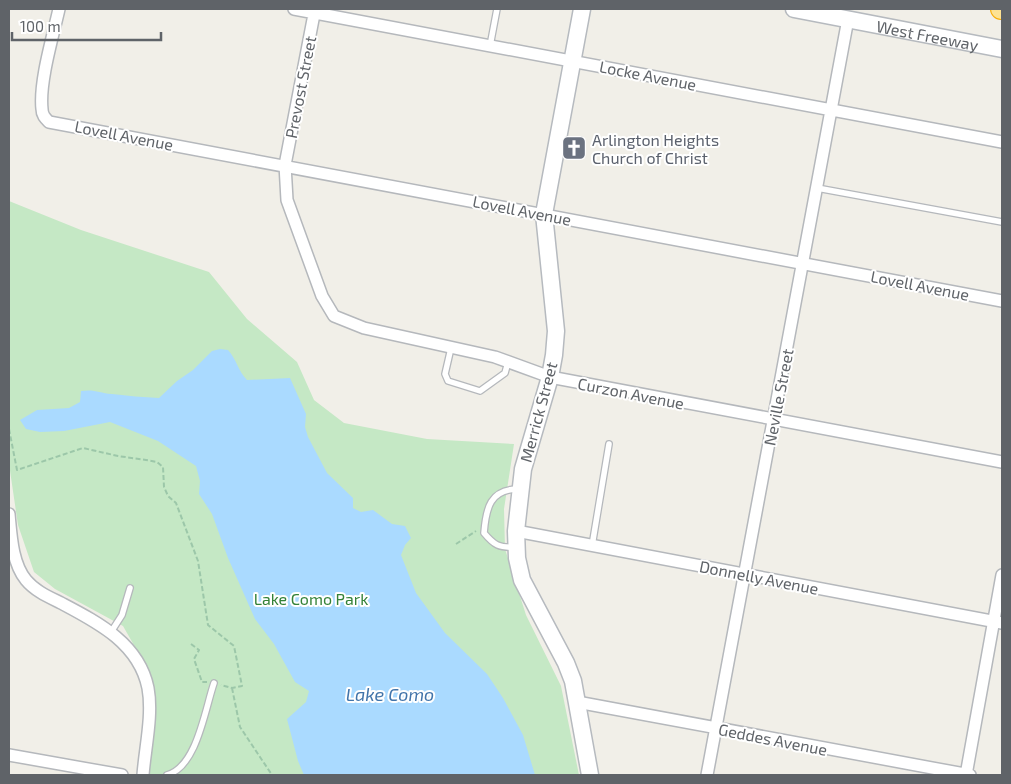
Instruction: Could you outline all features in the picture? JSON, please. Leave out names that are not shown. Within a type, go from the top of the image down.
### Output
[{"type":"street","name":"Lovell Avenue","points":[[59,9],[42,91],[44,117],[49,122],[1002,301]]},
{"type":"street","name":"Locke Avenue","points":[[294,9],[314,11],[1002,142]]},
{"type":"street","name":"Merrick Street","points":[[582,9],[544,214],[556,331],[550,377],[528,450],[519,489],[516,539],[522,580],[566,663],[573,681],[590,775]]},
{"type":"street","name":"West Freeway","points":[[794,9],[1002,49]]},
{"type":"street","name":"Prevost Street","points":[[285,166],[314,11]]},
{"type":"street","name":"Neville Street","points":[[707,775],[848,19]]},
{"type":"street","name":"Curzon Avenue","points":[[285,166],[287,200],[322,296],[334,316],[364,328],[495,357],[550,377],[1002,462]]},
{"type":"street","points":[[9,514],[16,556],[26,580],[40,592],[111,632],[139,665],[148,689],[149,709],[143,775]]},
{"type":"street","name":"Donnelly Avenue","points":[[516,539],[592,546],[998,623]]},
{"type":"street","points":[[967,775],[998,623],[1002,575]]},
{"type":"street","name":"Geddes Avenue","points":[[577,702],[967,775]]},
{"type":"street","points":[[9,755],[122,775]]},
{"type":"lane","points":[[490,46],[497,9]]},
{"type":"lane","points":[[817,188],[1002,222]]},
{"type":"lane","points":[[450,348],[444,374],[448,381],[480,391],[505,373],[508,362]]},
{"type":"lane","points":[[592,546],[609,444]]},
{"type":"lane","points":[[516,539],[503,548],[494,544],[484,533],[484,526],[486,511],[496,495],[509,489],[519,489]]},
{"type":"lane","points":[[111,632],[122,615],[130,588]]},
{"type":"lane","points":[[167,775],[178,772],[195,745],[214,683]]},
{"type":"path","points":[[9,429],[17,470],[83,448],[157,462],[163,467],[164,487],[168,496],[176,503],[198,561],[208,625],[234,646],[242,686],[232,688],[202,682],[194,659],[199,650],[191,644]]},
{"type":"path","points":[[456,544],[484,526]]},
{"type":"path","points":[[232,688],[240,727],[272,775]]},
{"type":"green space","name":"Lake Como Park","points":[[9,201],[81,230],[209,272],[247,319],[297,362],[314,400],[344,423],[427,439],[514,444],[504,509],[505,549],[526,615],[561,686],[579,775],[149,775],[151,675],[123,626],[55,589],[34,572],[18,525],[9,464]]},
{"type":"water","name":"Lake Como","points":[[228,350],[247,380],[290,378],[306,414],[305,427],[308,437],[327,473],[353,498],[353,508],[361,512],[373,510],[392,524],[405,526],[411,538],[405,545],[401,555],[416,593],[445,633],[487,674],[503,698],[523,735],[535,775],[304,775],[298,761],[287,719],[306,702],[309,691],[295,682],[274,644],[255,619],[228,558],[212,514],[199,494],[200,481],[196,466],[158,441],[110,422],[64,431],[40,432],[26,429],[20,420],[37,410],[69,408],[80,402],[81,391],[159,398],[177,381],[193,370],[212,351]]},
{"type":"place","name":"Arlington Heights Church of Christ","points":[[574,148]]}]
